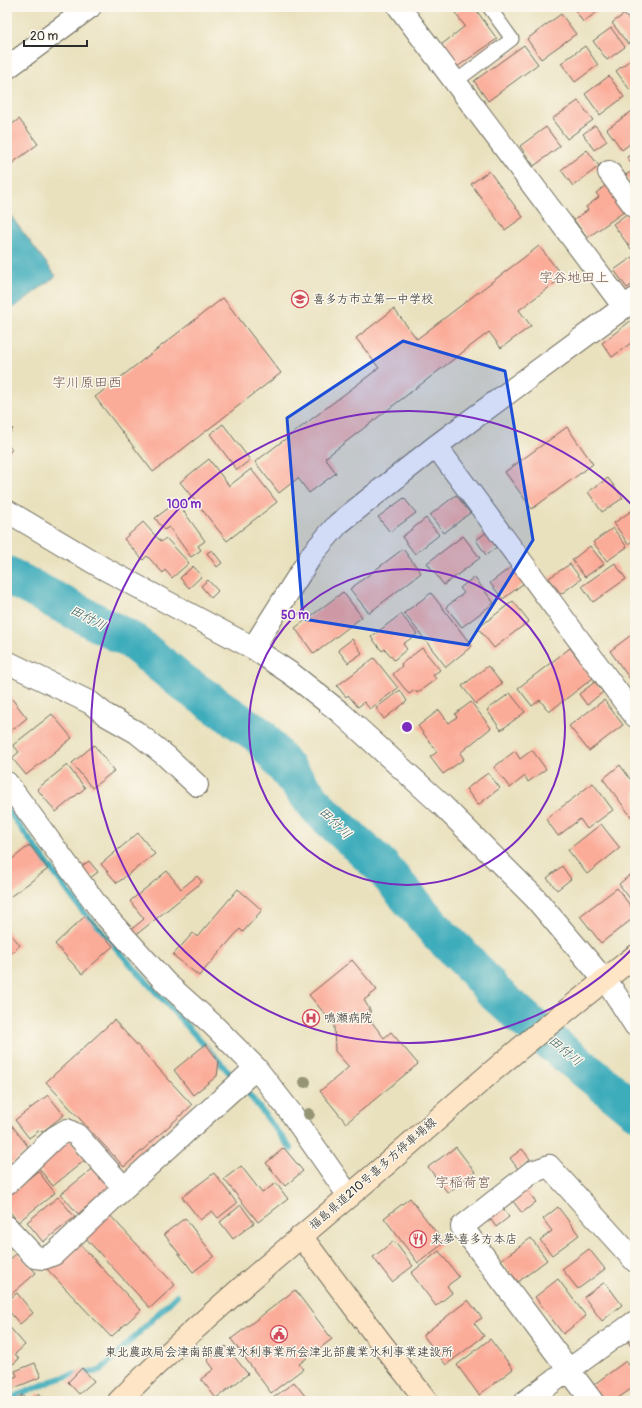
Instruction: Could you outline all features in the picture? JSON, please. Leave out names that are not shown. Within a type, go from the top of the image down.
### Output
[{"type":"main road","name":"福島県道210号喜多方停車場線","points":[[119,1401],[150,1370],[301,1236],[494,1070],[635,956]]},
{"type":"main road","points":[[301,1236],[427,1401]]},
{"type":"street","points":[[7,68],[90,7]]},
{"type":"street","points":[[253,648],[313,553],[338,524],[436,446],[630,303],[455,82],[399,7]]},
{"type":"street","points":[[609,172],[635,207]]},
{"type":"street","points":[[436,446],[635,716]]},
{"type":"street","points":[[7,511],[103,568],[253,648],[293,675],[341,713],[442,805],[535,898],[605,980],[635,1024]]},
{"type":"street","points":[[7,662],[91,704],[106,715],[136,732],[166,756],[198,785]]},
{"type":"street","points":[[7,784],[102,912],[166,983],[212,1024],[256,1068],[291,1113],[349,1196]]},
{"type":"street","points":[[7,1227],[35,1257],[44,1258],[54,1254],[256,1068]]},
{"type":"street","points":[[7,1183],[55,1136],[67,1130],[77,1135],[124,1188]]},
{"type":"street","points":[[592,1401],[462,1227],[532,1172],[549,1166],[635,1261]]},
{"type":"street","points":[[526,1401],[635,1322]]},
{"type":"lane","points":[[455,82],[512,39],[489,7]]},
{"type":"highlighted area","points":[[403,341],[505,371],[533,540],[468,645],[303,619],[287,418]]},
{"type":"water","points":[[7,211],[56,276],[12,309],[7,303]]},
{"type":"building","points":[[463,7],[474,7],[497,39],[457,67],[441,45],[465,26],[455,13]]},
{"type":"building","points":[[501,7],[510,7],[504,11]]},
{"type":"building","points":[[573,7],[604,7],[583,22]]},
{"type":"building","points":[[630,10],[635,17],[635,39],[628,44],[612,23]]},
{"type":"building","points":[[561,14],[576,34],[541,59],[527,39]]},
{"type":"building","points":[[611,28],[625,47],[607,60],[593,41]]},
{"type":"building","points":[[524,45],[538,64],[488,101],[474,81]]},
{"type":"building","points":[[585,46],[598,65],[575,82],[561,63]]},
{"type":"building","points":[[634,57],[635,86],[630,90],[616,71]]},
{"type":"building","points":[[609,76],[624,97],[600,115],[585,94]]},
{"type":"building","points":[[578,101],[593,120],[567,139],[552,119]]},
{"type":"building","points":[[635,109],[635,140],[622,150],[607,129]]},
{"type":"building","points":[[19,119],[38,144],[10,165],[7,162],[7,128]]},
{"type":"building","points":[[595,125],[607,141],[594,150],[583,134]]},
{"type":"building","points":[[546,127],[560,146],[534,166],[520,146]]},
{"type":"building","points":[[587,150],[599,166],[573,186],[561,170]]},
{"type":"building","points":[[635,152],[635,168],[627,157]]},
{"type":"building","points":[[489,171],[523,217],[505,230],[471,184]]},
{"type":"building","points":[[631,172],[635,177],[635,185],[633,187],[625,175]]},
{"type":"building","points":[[606,185],[628,209],[587,238],[574,220],[588,210],[586,207],[599,197],[596,193]]},
{"type":"building","points":[[631,211],[635,216],[635,246],[631,249],[613,224]]},
{"type":"building","points":[[539,246],[563,277],[519,310],[531,326],[501,348],[489,332],[325,458],[336,473],[309,493],[298,478],[279,493],[255,462],[379,368],[356,338],[394,309],[417,339]]},
{"type":"building","points":[[634,256],[635,283],[627,288],[614,270]]},
{"type":"building","points":[[223,298],[281,373],[153,472],[95,397]]},
{"type":"building","points":[[633,319],[635,322],[635,340],[612,357],[602,343]]},
{"type":"building","points":[[7,423],[13,429],[7,436]]},
{"type":"building","points":[[223,424],[250,460],[237,470],[210,434]]},
{"type":"building","points":[[567,427],[593,464],[532,509],[505,472]]},
{"type":"building","points":[[7,445],[12,449],[7,456]]},
{"type":"building","points":[[209,459],[229,486],[251,469],[277,502],[227,541],[180,482]]},
{"type":"building","points":[[608,478],[623,498],[602,512],[588,492]]},
{"type":"building","points":[[456,495],[470,513],[444,533],[430,515]]},
{"type":"building","points":[[404,498],[416,513],[390,532],[378,517]]},
{"type":"building","points":[[177,502],[205,541],[198,546],[201,550],[191,557],[169,527],[164,530],[155,518]]},
{"type":"building","points":[[634,509],[635,539],[628,544],[614,523]]},
{"type":"building","points":[[426,518],[439,535],[415,554],[402,537]]},
{"type":"building","points":[[143,522],[161,542],[166,538],[189,563],[172,578],[165,570],[163,573],[147,556],[143,560],[124,539]]},
{"type":"building","points":[[613,528],[627,547],[607,561],[593,542]]},
{"type":"building","points":[[487,532],[498,546],[486,555],[476,540]]},
{"type":"building","points":[[463,536],[480,558],[444,585],[427,563]]},
{"type":"building","points":[[590,546],[604,564],[585,577],[572,560]]},
{"type":"building","points":[[403,549],[421,573],[369,613],[350,589]]},
{"type":"building","points":[[212,550],[222,563],[217,567],[207,553]]},
{"type":"building","points":[[615,563],[626,579],[593,602],[582,586]]},
{"type":"building","points":[[570,564],[581,579],[561,594],[549,578]]},
{"type":"building","points":[[193,566],[202,576],[189,588],[180,578]]},
{"type":"building","points":[[511,567],[524,583],[503,599],[490,583]]},
{"type":"building","points":[[474,577],[494,603],[462,627],[446,607],[464,593],[460,588]]},
{"type":"building","points":[[208,580],[218,591],[211,598],[201,586]]},
{"type":"building","points":[[343,592],[362,617],[314,654],[295,628]]},
{"type":"building","points":[[431,593],[472,646],[446,667],[404,613]]},
{"type":"building","points":[[513,601],[529,621],[494,648],[478,628]]},
{"type":"building","points":[[401,614],[417,634],[403,644],[407,649],[394,660],[385,649],[382,651],[371,637]]},
{"type":"building","points":[[635,632],[635,686],[610,651]]},
{"type":"building","points":[[352,639],[362,653],[348,663],[338,650]]},
{"type":"building","points":[[422,648],[440,670],[433,675],[436,679],[417,693],[415,690],[409,694],[393,674],[402,666],[401,664]]},
{"type":"building","points":[[570,648],[593,678],[549,712],[540,700],[532,706],[518,688]]},
{"type":"building","points":[[374,658],[398,688],[370,709],[364,702],[358,707],[348,695],[346,697],[337,686]]},
{"type":"building","points":[[488,666],[502,684],[476,704],[462,686]]},
{"type":"building","points":[[595,682],[603,692],[587,705],[579,694]]},
{"type":"building","points":[[400,690],[407,701],[384,719],[376,708]]},
{"type":"building","points":[[510,693],[525,712],[501,730],[487,710]]},
{"type":"building","points":[[8,694],[27,718],[7,734],[7,695]]},
{"type":"building","points":[[604,700],[623,725],[589,751],[569,726]]},
{"type":"building","points":[[471,702],[491,728],[460,753],[464,759],[443,774],[430,757],[437,752],[418,726],[439,710],[449,723],[457,717],[455,714]]},
{"type":"building","points":[[52,714],[72,738],[26,775],[12,758],[19,752],[13,745]]},
{"type":"building","points":[[94,745],[114,771],[92,788],[72,763]]},
{"type":"building","points":[[532,750],[546,769],[528,782],[525,776],[510,788],[494,767],[515,751],[520,759]]},
{"type":"building","points":[[67,765],[85,788],[56,812],[37,789]]},
{"type":"building","points":[[620,765],[633,783],[635,781],[635,817],[633,819],[603,779]]},
{"type":"building","points":[[488,773],[500,788],[478,805],[466,789]]},
{"type":"building","points":[[593,783],[613,810],[587,829],[580,819],[558,836],[546,819]]},
{"type":"building","points":[[601,824],[620,848],[587,874],[568,850]]},
{"type":"building","points":[[138,833],[155,854],[117,883],[101,864]]},
{"type":"building","points":[[30,845],[48,869],[7,899],[7,863]]},
{"type":"building","points":[[89,861],[98,872],[85,882],[75,871]]},
{"type":"building","points":[[562,866],[571,879],[557,890],[547,878]]},
{"type":"building","points":[[167,871],[181,889],[197,876],[202,882],[132,938],[128,932],[144,919],[130,901]]},
{"type":"building","points":[[635,871],[635,905],[619,884]]},
{"type":"building","points":[[617,888],[635,912],[635,917],[601,943],[580,916]]},
{"type":"building","points":[[238,889],[262,910],[243,932],[240,929],[199,976],[173,955],[193,933],[197,937]]},
{"type":"building","points":[[85,916],[113,946],[82,974],[55,944]]},
{"type":"building","points":[[7,930],[20,945],[7,956]]},
{"type":"building","points":[[352,960],[377,990],[364,1000],[370,1010],[371,1021],[384,1038],[391,1032],[418,1064],[346,1123],[320,1091],[349,1067],[335,1051],[334,1025],[309,995]]},
{"type":"building","points":[[114,1020],[192,1105],[124,1167],[46,1082]]},
{"type":"building","points":[[206,1044],[219,1062],[217,1076],[193,1095],[174,1070]]},
{"type":"building","points":[[48,1095],[64,1115],[42,1132],[40,1130],[29,1138],[15,1120]]},
{"type":"building","points":[[10,1123],[30,1149],[7,1167],[7,1125]]},
{"type":"building","points":[[69,1139],[85,1160],[53,1186],[36,1165]]},
{"type":"building","points":[[456,1147],[475,1172],[448,1193],[428,1167]]},
{"type":"building","points":[[284,1148],[303,1171],[285,1186],[266,1163]]},
{"type":"building","points":[[522,1149],[530,1159],[518,1169],[510,1158]]},
{"type":"building","points":[[96,1166],[112,1186],[78,1214],[61,1194]]},
{"type":"building","points":[[241,1166],[262,1193],[276,1183],[288,1199],[258,1222],[224,1179]]},
{"type":"building","points":[[38,1171],[55,1193],[18,1222],[7,1208],[7,1196]]},
{"type":"building","points":[[214,1173],[237,1203],[218,1218],[212,1211],[200,1220],[182,1197]]},
{"type":"building","points":[[523,1185],[536,1202],[522,1213],[509,1196]]},
{"type":"building","points":[[58,1197],[75,1217],[43,1242],[27,1222]]},
{"type":"building","points":[[410,1198],[444,1243],[418,1263],[384,1218]]},
{"type":"building","points":[[241,1205],[254,1223],[233,1239],[220,1222]]},
{"type":"building","points":[[501,1206],[509,1217],[496,1227],[488,1215]]},
{"type":"building","points":[[558,1207],[579,1235],[552,1255],[540,1240],[552,1231],[543,1219]]},
{"type":"building","points":[[106,1211],[175,1285],[150,1308],[82,1234]]},
{"type":"building","points":[[185,1218],[214,1256],[193,1272],[164,1234]]},
{"type":"building","points":[[531,1238],[547,1260],[518,1282],[501,1260]]},
{"type":"building","points":[[77,1241],[141,1310],[111,1337],[47,1269]]},
{"type":"building","points":[[394,1241],[413,1266],[392,1282],[373,1257]]},
{"type":"building","points":[[589,1249],[605,1269],[578,1289],[562,1269]]},
{"type":"building","points":[[439,1251],[459,1277],[447,1286],[452,1293],[436,1306],[411,1273]]},
{"type":"building","points":[[18,1252],[36,1273],[7,1298],[7,1262]]},
{"type":"building","points":[[558,1279],[586,1316],[563,1334],[535,1297]]},
{"type":"building","points":[[605,1282],[622,1305],[602,1321],[584,1297]]},
{"type":"building","points":[[295,1290],[332,1339],[299,1364],[303,1369],[271,1393],[231,1339]]},
{"type":"building","points":[[17,1293],[33,1313],[20,1324],[7,1309],[7,1301]]},
{"type":"building","points":[[468,1300],[482,1318],[474,1323],[484,1336],[446,1365],[423,1335]]},
{"type":"building","points":[[7,1324],[25,1345],[15,1354],[19,1359],[7,1369]]},
{"type":"building","points":[[635,1337],[635,1352],[628,1342]]},
{"type":"building","points":[[490,1339],[513,1369],[479,1395],[457,1365]]},
{"type":"building","points":[[226,1346],[248,1374],[216,1398],[201,1379],[214,1369],[207,1360]]},
{"type":"building","points":[[626,1361],[635,1373],[635,1386],[614,1401],[599,1401],[589,1388]]},
{"type":"building","points":[[35,1363],[41,1377],[7,1391],[7,1380],[17,1376],[15,1371]]},
{"type":"building","points":[[82,1368],[94,1381],[79,1394],[68,1382]]},
{"type":"building","points":[[294,1382],[309,1401],[275,1401],[273,1398]]},
{"type":"building","points":[[39,1393],[47,1401],[30,1401]]},
{"type":"building","points":[[22,1395],[27,1401],[15,1401]]},
{"type":"waterway","name":"田付川","points":[[7,575],[132,641],[185,684],[259,735],[320,810],[382,867],[440,935],[466,960],[495,993],[548,1040],[635,1110]]},
{"type":"waterway","points":[[7,809],[80,908],[248,1093],[291,1149]]},
{"type":"waterway","points":[[7,1400],[52,1381],[71,1375],[100,1371],[177,1295]]},
{"type":"place","name":"喜多方市立第一中学校","points":[[300,299]]},
{"type":"place","name":"鳴瀬病院","points":[[311,1018]]},
{"type":"place","name":"来夢 喜多方本店","points":[[418,1239]]},
{"type":"place","name":"東北農政局会津南部農業水利事業所会津北部農業水利事業建設所","points":[[279,1334]]},
{"type":"district","name":"字谷地田上","points":[[574,277]]},
{"type":"district","name":"字川原田西","points":[[87,382]]},
{"type":"district","name":"字稲荷宮","points":[[463,1182]]}]
